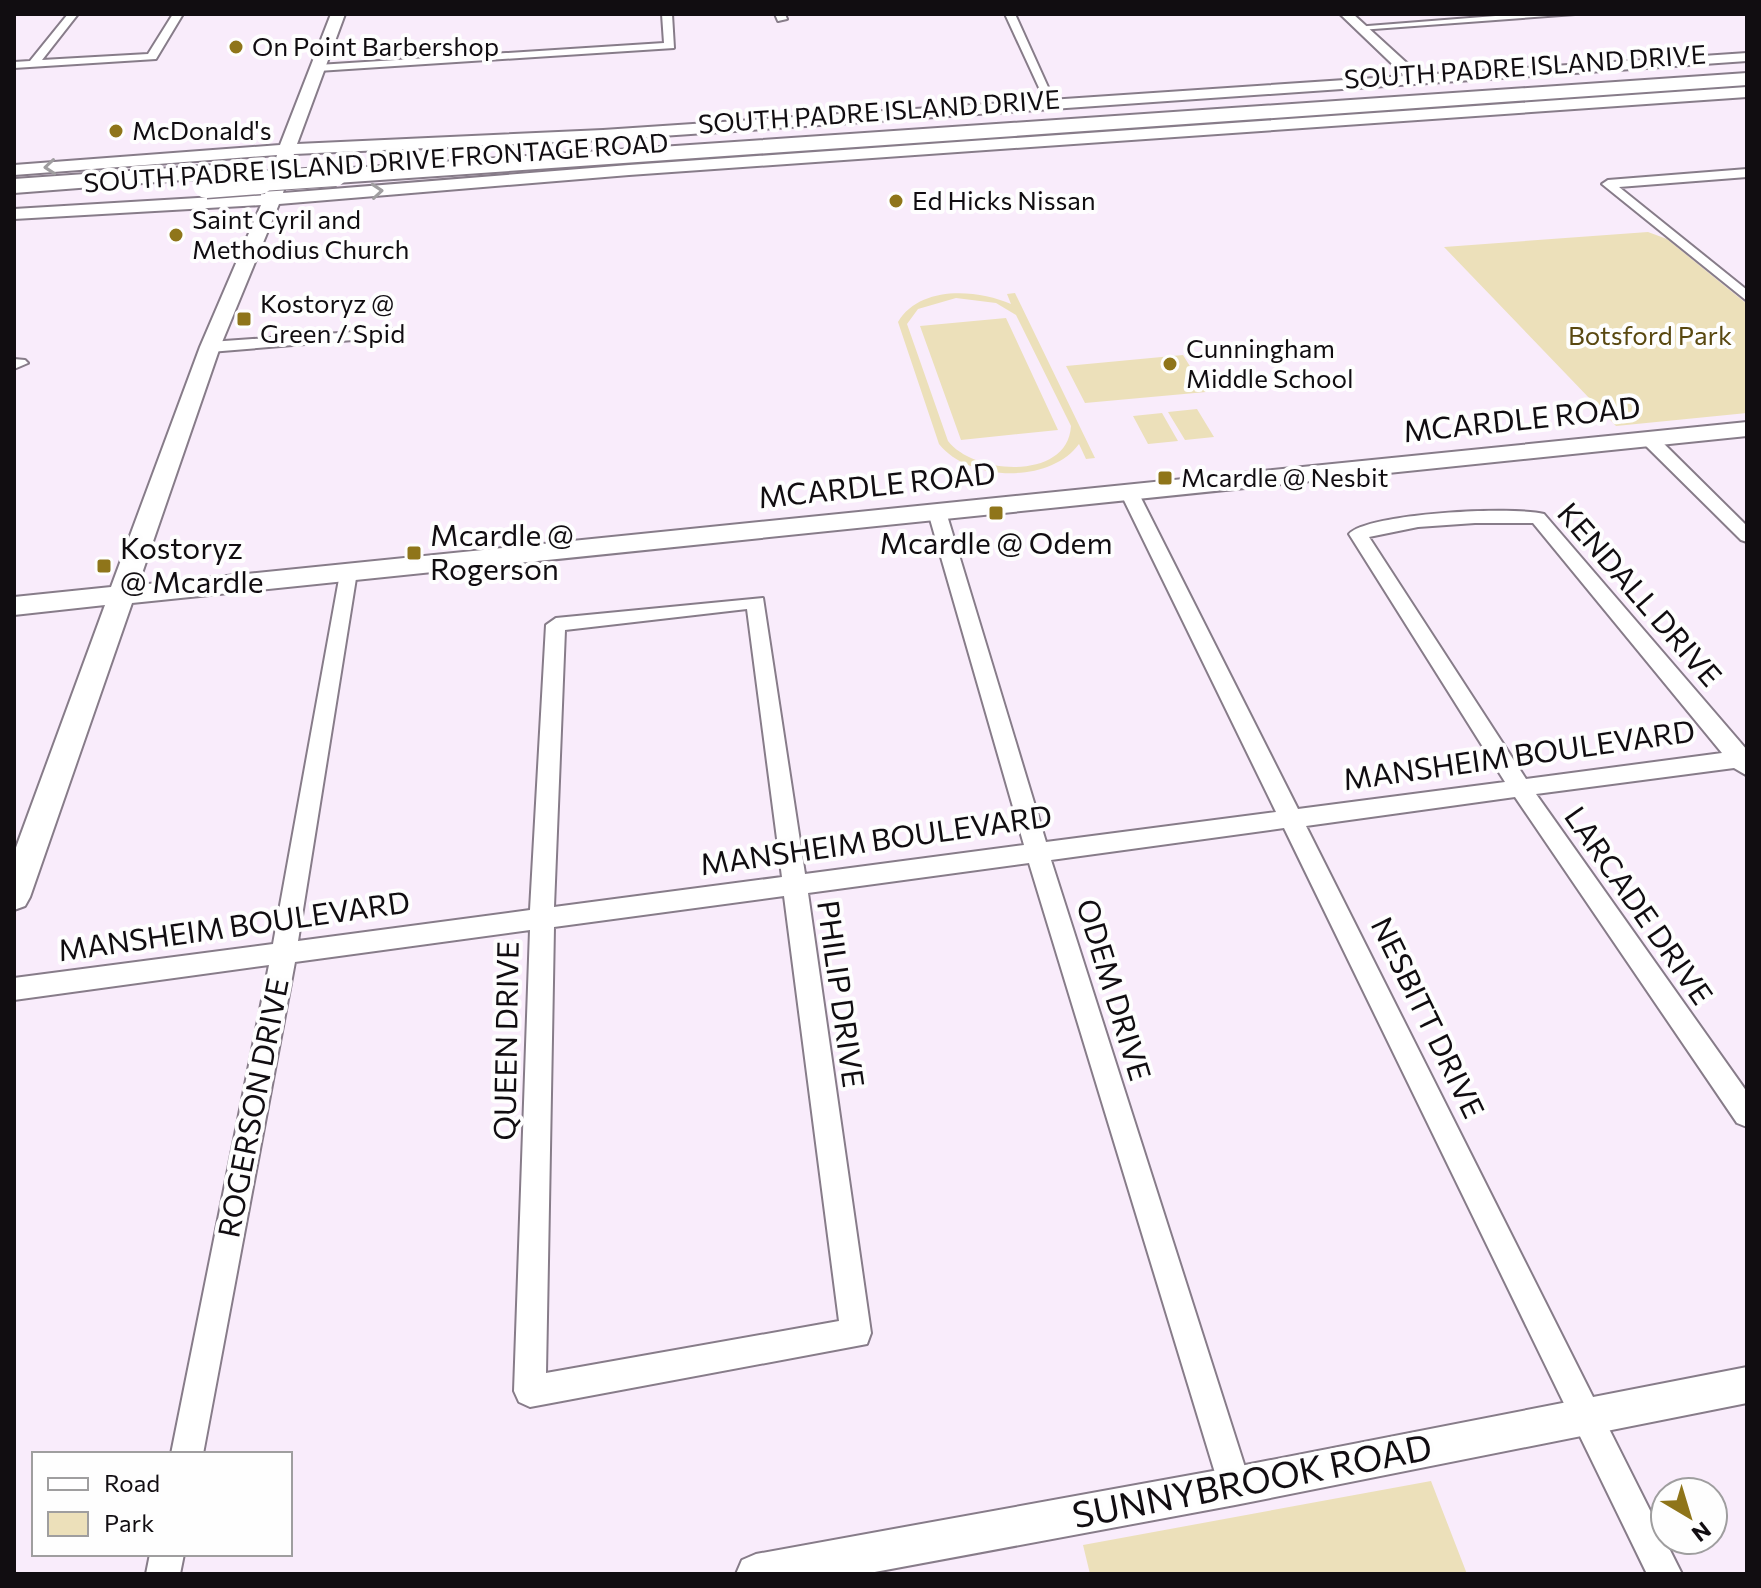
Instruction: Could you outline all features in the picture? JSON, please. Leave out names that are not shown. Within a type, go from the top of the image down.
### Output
[{"type":"highway","name":"SOUTH PADRE ISLAND DRIVE","points":[[342,178],[1520,83],[1747,68]]},
{"type":"highway","name":"SOUTH PADRE ISLAND DRIVE","points":[[14,186],[215,170],[342,178],[1747,79]]},
{"type":"highway","points":[[1117,100],[1427,83],[1520,83]]},
{"type":"highway","points":[[629,170],[1052,128]]},
{"type":"highway","name":"SOUTH PADRE ISLAND DRIVE","points":[[14,198],[215,170]]},
{"type":"main road","points":[[14,897],[210,347],[267,211],[338,14]]},
{"type":"main road","name":"SOUTH PADRE ISLAND DRIVE FRONTAGE ROAD","points":[[14,170],[215,170],[288,149],[601,136],[1747,57]]},
{"type":"main road","name":"SOUTH PADRE ISLAND DRIVE FRONTAGE ROAD","points":[[14,214],[267,211],[342,178],[629,170],[1747,92]]},
{"type":"main road","points":[[342,178],[304,185],[310,159],[327,152],[472,140]]},
{"type":"main road","points":[[48,212],[83,203],[219,193],[232,189],[248,165],[245,159],[215,170]]},
{"type":"main road","name":"MCARDLE ROAD","points":[[14,606],[1747,429]]},
{"type":"street","points":[[33,64],[73,14]]},
{"type":"street","points":[[14,65],[152,57],[178,14]]},
{"type":"street","points":[[318,68],[670,46],[667,14]]},
{"type":"street","points":[[1010,14],[1053,105]]},
{"type":"street","points":[[1346,14],[1416,79]]},
{"type":"street","points":[[1360,27],[1570,14]]},
{"type":"street","points":[[1746,175],[1608,184],[1747,297]]},
{"type":"street","points":[[210,347],[396,333]]},
{"type":"street","points":[[1649,439],[1747,536]]},
{"type":"street","name":"NESBITT DRIVE","points":[[1129,492],[1665,1574]]},
{"type":"street","name":"ODEM DRIVE","points":[[937,512],[1037,852],[1235,1486]]},
{"type":"street","name":"KENDALL DRIVE","points":[[1460,518],[1521,514],[1538,518],[1745,761]]},
{"type":"street","name":"LARCADE DRIVE","points":[[1460,518],[1362,531],[1359,538],[1520,788],[1747,1114]]},
{"type":"street","name":"ROGERSON DRIVE","points":[[187,1452],[284,953],[348,572]]},
{"type":"street","name":"PHILIP DRIVE","points":[[656,613],[756,602],[792,885],[856,1333],[697,1359]]},
{"type":"street","name":"QUEEN DRIVE","points":[[656,613],[556,625],[542,918],[530,1391],[697,1359]]},
{"type":"street","name":"MANSHEIM BOULEVARD","points":[[14,989],[1292,818],[1745,761]]},
{"type":"street","name":"SUNNYBROOK ROAD","points":[[756,1574],[1235,1486],[1747,1385]]},
{"type":"green space","name":"Botsford Park","points":[[1648,232],[1667,239],[1747,304],[1747,413],[1616,426],[1444,247]]},
{"type":"green space","points":[[966,293],[1011,304],[1007,294],[1015,293],[1095,458],[1086,459],[1079,444],[1066,457],[1049,466],[1030,472],[1009,473],[969,466],[952,457],[939,444],[898,322],[920,301],[934,296]],"holes":[[[956,298],[996,303],[1016,315],[1071,426],[1066,444],[1054,456],[1038,464],[1018,467],[978,461],[948,441],[907,324],[918,309]]]},
{"type":"green space","points":[[1006,318],[1058,430],[961,440],[920,326]]},
{"type":"green space","points":[[1183,355],[1206,392],[1085,403],[1066,366]]},
{"type":"green space","points":[[1197,409],[1214,437],[1185,440],[1168,412]]},
{"type":"green space","points":[[1162,413],[1178,441],[1148,444],[1133,416]]},
{"type":"green space","points":[[1431,1481],[1467,1574],[1090,1574],[1083,1545]]},
{"type":"place","name":"On Point Barbershop","points":[[236,47]]},
{"type":"place","name":"McDonald's","points":[[116,131]]},
{"type":"place","name":"Ed Hicks Nissan","points":[[896,201]]},
{"type":"place","name":"Saint Cyril and Methodius Church","points":[[176,235]]},
{"type":"place","name":"Kostoryz @ Green / Spid","points":[[244,319]]},
{"type":"place","name":"Cunningham Middle School","points":[[1170,364]]},
{"type":"place","name":"Mcardle @ Nesbit","points":[[1165,478]]},
{"type":"place","name":"Mcardle @ Odem","points":[[996,513]]},
{"type":"place","name":"Mcardle @ Rogerson","points":[[414,553]]},
{"type":"place","name":"Kostoryz @ Mcardle","points":[[104,566]]}]
